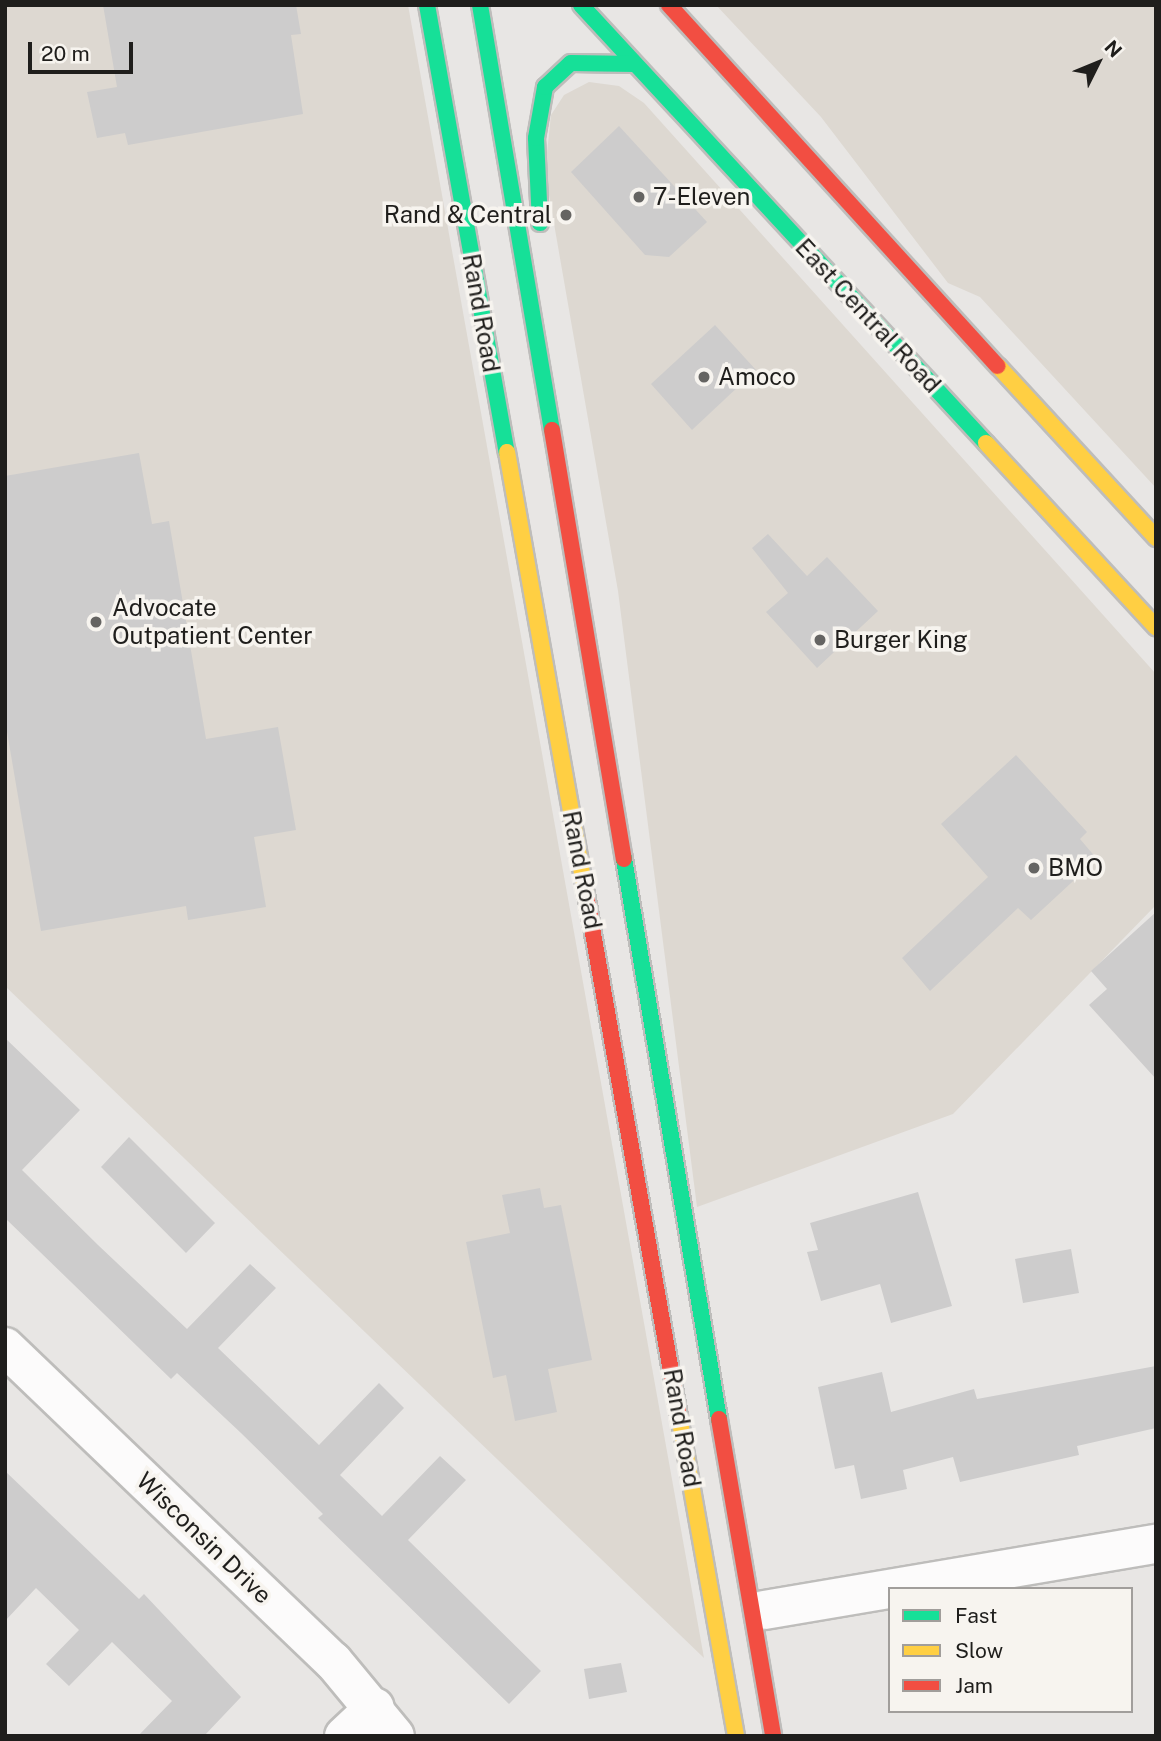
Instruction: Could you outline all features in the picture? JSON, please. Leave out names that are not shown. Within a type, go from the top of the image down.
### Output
[{"type":"main road","name":"Rand Road","points":[[427,5],[736,1736]]},
{"type":"main road","name":"Rand Road","points":[[480,5],[547,383],[684,1235],[773,1736]]},
{"type":"main road","name":"East Central Road","points":[[581,5],[1156,627]]},
{"type":"main road","points":[[669,5],[1156,538]]},
{"type":"main road","points":[[547,383],[539,100],[571,62],[635,64]]},
{"type":"street","name":"Wisconsin Drive","points":[[5,1347],[385,1721]]},
{"type":"street","points":[[901,1587],[1156,1544]]},
{"type":"street","points":[[764,1610],[888,1589]]},
{"type":"street","points":[[344,1736],[385,1721]]},
{"type":"shaded area","points":[[5,5],[408,5],[704,1658],[5,986]]},
{"type":"shaded area","points":[[716,5],[1156,5],[1156,488],[980,297],[948,283],[821,117]]},
{"type":"shaded area","points":[[589,82],[619,86],[644,103],[1156,674],[1156,905],[953,1114],[697,1207],[618,591],[545,172],[551,115],[564,95]]},
{"type":"building","points":[[103,5],[296,5],[301,34],[291,35],[303,114],[128,145],[125,133],[97,138],[87,92],[117,87]]},
{"type":"building","name":"7-Eleven","points":[[619,126],[707,222],[669,257],[645,255],[571,172]]},
{"type":"building","name":"Amoco","points":[[715,325],[756,370],[692,430],[651,384]]},
{"type":"building","name":"Advocate Outpatient Center","points":[[139,453],[152,524],[169,521],[206,739],[278,727],[296,830],[254,837],[266,907],[188,920],[186,906],[41,931],[5,720],[5,476]]},
{"type":"building","name":"Burger King","points":[[768,534],[807,576],[827,557],[878,611],[817,668],[766,612],[788,593],[752,548]]},
{"type":"building","name":"BMO","points":[[1016,755],[1087,832],[1080,839],[1097,859],[1031,920],[1018,908],[930,991],[902,958],[988,877],[941,824]]},
{"type":"building","points":[[1156,912],[1156,1079],[1089,1005],[1107,989],[1091,971]]},
{"type":"building","points":[[5,1038],[80,1110],[22,1170],[98,1245],[187,1329],[250,1264],[276,1288],[218,1348],[319,1445],[379,1383],[404,1408],[340,1475],[382,1516],[440,1456],[466,1480],[408,1540],[541,1671],[509,1704],[318,1518],[323,1514],[241,1433],[177,1373],[171,1379],[5,1218]]},
{"type":"building","points":[[129,1137],[215,1223],[186,1253],[101,1167]]},
{"type":"building","points":[[540,1188],[544,1208],[561,1205],[592,1360],[548,1369],[557,1412],[515,1421],[506,1375],[493,1378],[466,1242],[510,1233],[502,1195]]},
{"type":"building","points":[[918,1192],[952,1306],[891,1323],[880,1284],[821,1301],[807,1252],[818,1250],[810,1223]]},
{"type":"building","points":[[1071,1249],[1079,1293],[1023,1303],[1015,1259]]},
{"type":"building","points":[[1156,1366],[1156,1428],[1077,1446],[1079,1455],[960,1482],[953,1457],[903,1470],[907,1489],[861,1499],[854,1465],[835,1469],[818,1387],[882,1372],[891,1412],[974,1389],[977,1399]]},
{"type":"building","points":[[5,1471],[139,1599],[144,1594],[241,1697],[204,1736],[138,1736],[172,1701],[112,1642],[69,1686],[46,1664],[79,1630],[36,1588],[5,1621]]},
{"type":"building","points":[[621,1663],[627,1692],[589,1699],[584,1669]]},
{"type":"traffic: fast","points":[[427,5],[507,452]]},
{"type":"traffic: fast","points":[[480,5],[552,430]]},
{"type":"traffic: fast","points":[[581,5],[986,443]]},
{"type":"traffic: fast","points":[[540,223],[536,138],[545,87],[571,63],[635,64]]},
{"type":"traffic: fast","points":[[624,859],[719,1419]]},
{"type":"traffic: slow","points":[[998,366],[1156,538]]},
{"type":"traffic: slow","points":[[986,443],[1156,627]]},
{"type":"traffic: slow","points":[[507,452],[586,894]]},
{"type":"traffic: slow","points":[[679,1416],[736,1736]]},
{"type":"traffic: jam","points":[[669,5],[998,366]]},
{"type":"traffic: jam","points":[[552,430],[624,859]]},
{"type":"traffic: jam","points":[[586,894],[679,1416]]},
{"type":"traffic: jam","points":[[719,1419],[773,1736]]},
{"type":"place","name":"7-Eleven","points":[[639,197]]},
{"type":"place","name":"Rand & Central","points":[[566,215]]},
{"type":"place","name":"Amoco","points":[[704,377]]},
{"type":"place","name":"Advocate Outpatient Center","points":[[96,622]]},
{"type":"place","name":"Burger King","points":[[820,640]]},
{"type":"place","name":"BMO","points":[[1034,868]]}]
